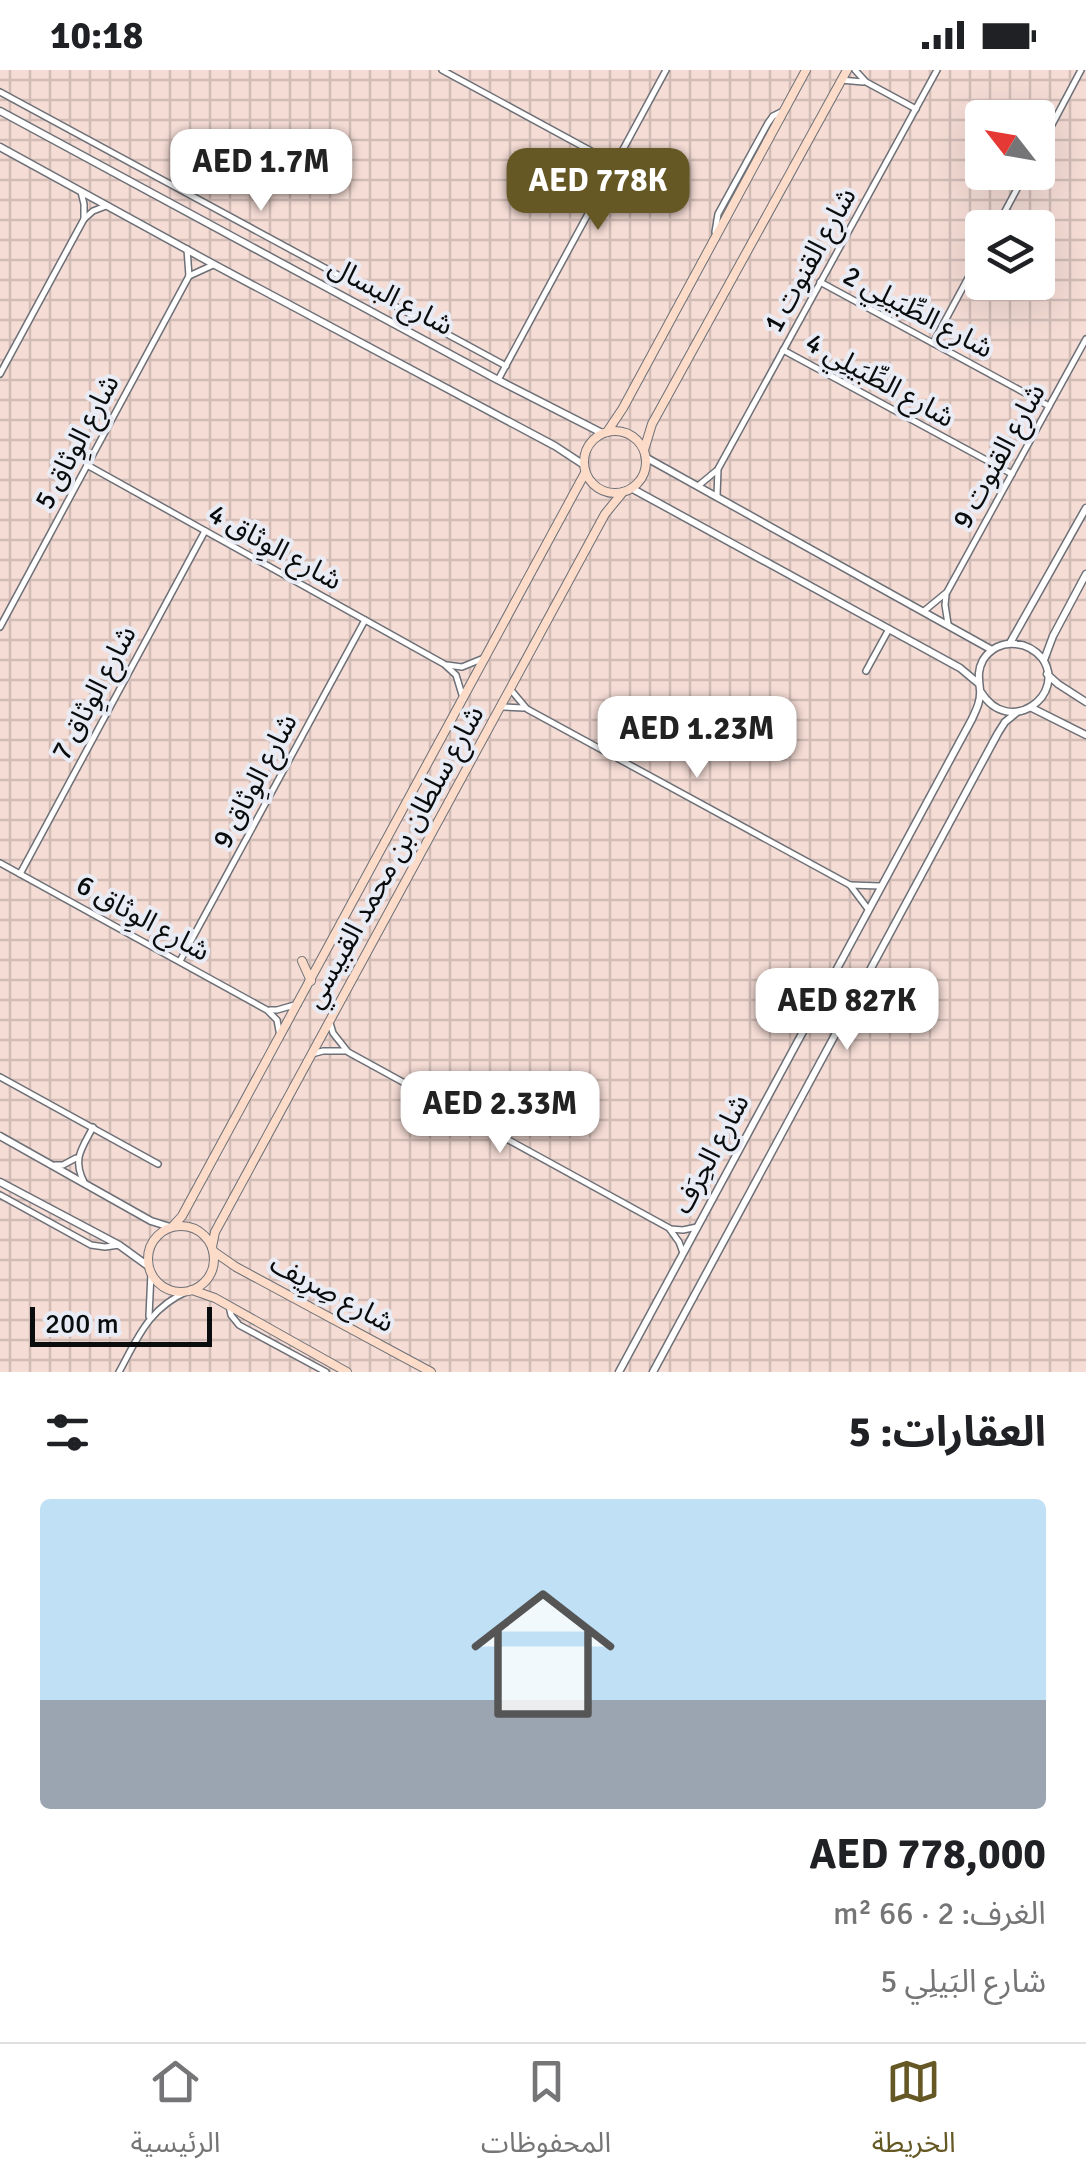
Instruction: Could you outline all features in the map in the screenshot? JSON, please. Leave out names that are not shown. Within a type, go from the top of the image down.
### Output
[{"type":"main road","points":[[806,70],[623,408],[587,448],[585,469],[600,490],[627,490],[644,474],[644,454],[652,424],[847,70]]},
{"type":"main road","points":[[605,432],[628,434],[644,454]]},
{"type":"main road","name":"شارع سلطان بن محمد القبيسي","points":[[171,1227],[182,1216],[280,1039],[585,469]]},
{"type":"main road","name":"شارع سلطان بن محمد القبيسي","points":[[212,1249],[216,1232],[606,514],[627,490]]},
{"type":"main road","points":[[302,961],[311,980]]},
{"type":"main road","points":[[190,1291],[210,1274],[212,1249],[192,1227],[171,1227],[152,1242],[148,1258],[156,1280],[170,1290],[210,1296],[346,1372]]},
{"type":"main road","name":"شارع صِرِيف","points":[[212,1249],[236,1267],[431,1372]]},
{"type":"street","points":[[442,70],[615,164]]},
{"type":"street","points":[[498,380],[666,70]]},
{"type":"street","points":[[855,70],[866,82],[916,109]]},
{"type":"street","name":"شارع القنوت 1","points":[[696,487],[718,469],[936,70]]},
{"type":"street","points":[[1055,120],[1082,70]]},
{"type":"street","points":[[841,80],[866,82]]},
{"type":"street","points":[[0,92],[506,366]]},
{"type":"street","name":"شارع البسال","points":[[0,111],[498,380],[605,432]]},
{"type":"street","name":"شارع البسال","points":[[0,147],[555,446],[585,469]]},
{"type":"street","points":[[0,374],[84,219],[80,190]]},
{"type":"street","points":[[84,219],[106,205]]},
{"type":"street","points":[[187,250],[189,276],[215,265]]},
{"type":"street","name":"شارع الوِثاق 5","points":[[0,627],[189,276]]},
{"type":"street","name":"شارع الطِّبَيلِي 2","points":[[820,282],[1050,406]]},
{"type":"street","points":[[933,343],[965,284]]},
{"type":"street","name":"شارع القنوت 9","points":[[924,611],[947,592],[1086,339]]},
{"type":"street","name":"شارع الطِّبَيلِي 4","points":[[783,350],[1012,474]]},
{"type":"street","points":[[644,454],[696,487],[992,650]]},
{"type":"street","name":"شارع الوِثاق 4","points":[[87,465],[444,664]]},
{"type":"street","name":"شارع القنوت 1","points":[[717,498],[718,469]]},
{"type":"street","points":[[627,490],[960,668],[994,708],[1016,713],[1031,708],[1046,690],[1046,651],[1086,574]]},
{"type":"street","points":[[980,687],[981,664],[992,650],[1010,643],[1086,508]]},
{"type":"street","name":"شارع الوِثاق 7","points":[[20,874],[204,531]]},
{"type":"street","points":[[947,592],[948,625]]},
{"type":"street","name":"شارع الوِثاق 9","points":[[180,961],[365,620]]},
{"type":"street","points":[[866,671],[889,629]]},
{"type":"street","points":[[1010,643],[1030,648],[1044,662]]},
{"type":"street","points":[[444,664],[462,666],[486,658]]},
{"type":"street","points":[[444,664],[456,675],[463,700]]},
{"type":"street","points":[[1047,674],[1086,702]]},
{"type":"street","name":"شارع الحِرَف","points":[[619,1372],[972,720],[980,687]]},
{"type":"street","points":[[510,690],[527,709],[850,885],[868,909]]},
{"type":"street","points":[[502,708],[527,709]]},
{"type":"street","points":[[1031,708],[1086,735]]},
{"type":"street","name":"شارع الحِرَف","points":[[653,1372],[936,846],[1005,722],[1016,713]]},
{"type":"street","name":"شارع الوِثاق 6","points":[[0,863],[266,1010]]},
{"type":"street","points":[[850,885],[880,886]]},
{"type":"street","points":[[266,1010],[299,1003]]},
{"type":"street","points":[[266,1010],[277,1020],[280,1039]]},
{"type":"street","points":[[330,1023],[348,1052]]},
{"type":"street","points":[[312,1054],[348,1052],[669,1228],[697,1227]]},
{"type":"street","points":[[0,1077],[158,1164]]},
{"type":"street","points":[[84,1182],[78,1170],[78,1156],[93,1128]]},
{"type":"street","points":[[0,1136],[151,1221],[171,1227]]},
{"type":"street","points":[[55,1165],[78,1156]]},
{"type":"street","points":[[0,1182],[120,1245],[150,1269],[148,1319],[119,1372]]},
{"type":"street","points":[[0,1196],[90,1245],[120,1245]]},
{"type":"street","points":[[669,1228],[683,1253]]},
{"type":"street","points":[[148,1319],[170,1300],[190,1291]]},
{"type":"street","points":[[228,1306],[239,1325],[326,1372]]},
{"type":"shaded area","points":[[0,70],[1086,70],[1086,1372],[0,1372]]}]
